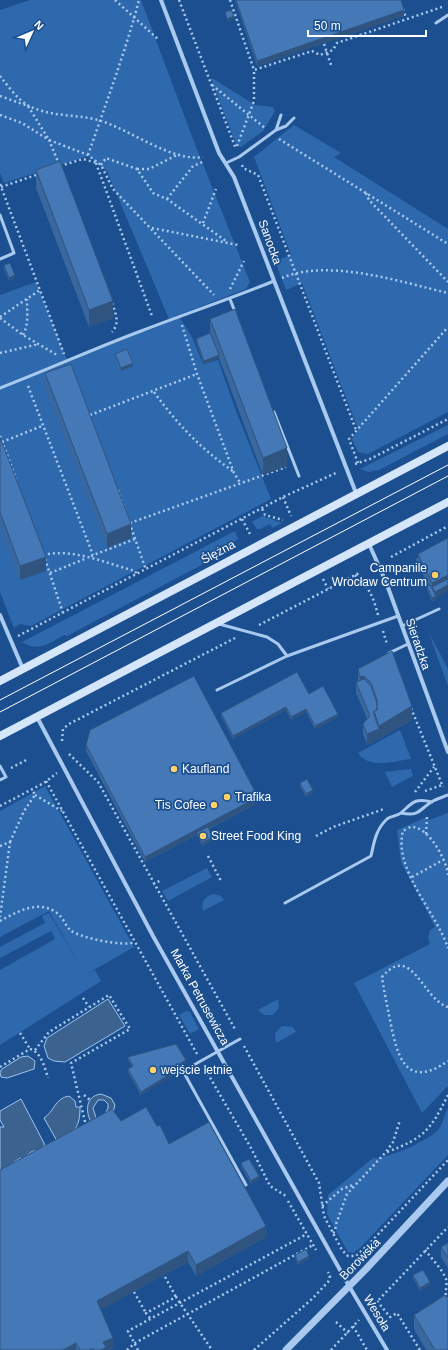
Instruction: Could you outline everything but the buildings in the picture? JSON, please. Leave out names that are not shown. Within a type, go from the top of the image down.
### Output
[{"type":"main road","name":"Ślężna","points":[[0,681],[448,446]]},
{"type":"main road","points":[[0,736],[217,624],[342,556],[369,544],[448,502]]},
{"type":"street","name":"Sanocka","points":[[161,0],[219,152],[234,176],[356,493]]},
{"type":"street","name":"Sieradzka","points":[[369,544],[386,582],[448,752]]},
{"type":"street","points":[[0,615],[23,669]]},
{"type":"street","name":"Marka Petrusewicza","points":[[37,717],[153,936],[349,1286]]},
{"type":"street","name":"Borowska","points":[[286,1350],[448,1181]]},
{"type":"street","name":"Wesoła","points":[[349,1286],[388,1350]]},
{"type":"lane","points":[[436,23],[448,14]]},
{"type":"lane","points":[[276,130],[281,115]]},
{"type":"lane","points":[[226,163],[239,157],[276,130],[286,126],[294,118]]},
{"type":"lane","points":[[0,215],[14,253],[0,259]]},
{"type":"lane","points":[[0,388],[179,316],[221,303],[274,281]]},
{"type":"lane","points":[[230,299],[236,313]]},
{"type":"lane","points":[[272,407],[299,476]]},
{"type":"lane","points":[[402,626],[439,609]]},
{"type":"lane","points":[[217,690],[287,656],[398,616]]},
{"type":"lane","points":[[217,624],[267,637],[278,644],[287,656]]},
{"type":"lane","points":[[388,653],[408,644]]},
{"type":"lane","points":[[0,766],[6,777],[0,780]]},
{"type":"lane","points":[[401,813],[410,815],[424,809],[432,802],[447,796]]},
{"type":"lane","points":[[285,903],[371,856],[374,839],[380,827],[388,818],[401,813],[407,805],[422,799],[432,802]]},
{"type":"lane","points":[[240,1039],[183,1071],[246,1185]]},
{"type":"path","points":[[115,0],[159,40]]},
{"type":"path","points":[[88,155],[111,93],[115,75],[135,17],[139,0]]},
{"type":"path","points":[[179,0],[239,157],[244,168],[258,175],[356,430]]},
{"type":"path","points":[[230,0],[254,70],[255,92],[249,116],[236,148]]},
{"type":"path","points":[[254,70],[312,51],[320,55],[333,50],[337,42],[448,4]]},
{"type":"path","points":[[402,6],[406,18]]},
{"type":"path","points":[[324,44],[331,65]]},
{"type":"path","points":[[0,76],[7,86],[28,106],[49,140],[63,174]]},
{"type":"path","points":[[212,85],[265,128]]},
{"type":"path","points":[[0,96],[52,114],[82,116],[100,121],[119,127],[179,154],[194,158],[204,157]]},
{"type":"path","points":[[0,115],[22,123],[49,140],[88,155],[101,165],[113,189],[221,303]]},
{"type":"path","points":[[279,139],[448,244]]},
{"type":"path","points":[[101,165],[106,158],[137,169],[149,169],[179,154]]},
{"type":"path","points":[[53,169],[83,159],[101,165]]},
{"type":"path","points":[[167,199],[193,166],[205,161]]},
{"type":"path","points":[[96,163],[152,316],[147,318]]},
{"type":"path","points":[[137,169],[153,193],[167,199],[203,223],[226,241]]},
{"type":"path","points":[[1,188],[46,172]]},
{"type":"path","points":[[0,184],[67,362]]},
{"type":"path","points":[[203,223],[216,190]]},
{"type":"path","points":[[365,192],[369,200],[448,282]]},
{"type":"path","points":[[151,228],[189,236],[226,241],[238,245]]},
{"type":"path","points":[[230,299],[230,288],[244,261]]},
{"type":"path","points":[[282,277],[295,272],[348,270],[448,293]]},
{"type":"path","points":[[40,290],[26,298],[0,317],[23,335],[59,356]]},
{"type":"path","points":[[23,335],[27,317],[26,298]]},
{"type":"path","points":[[108,335],[117,326],[117,316],[112,302]]},
{"type":"path","points":[[179,316],[196,374],[234,473],[240,484]]},
{"type":"path","points":[[358,463],[349,439],[448,327]]},
{"type":"path","points":[[112,332],[118,330]]},
{"type":"path","points":[[0,353],[40,344]]},
{"type":"path","points":[[52,359],[71,351]]},
{"type":"path","points":[[90,415],[154,392],[196,374]]},
{"type":"path","points":[[25,378],[42,426],[93,556]]},
{"type":"path","points":[[154,392],[182,428],[206,452],[234,473]]},
{"type":"path","points":[[87,409],[92,422]]},
{"type":"path","points":[[354,465],[370,459],[448,419]]},
{"type":"path","points":[[2,442],[42,426]]},
{"type":"path","points":[[0,436],[18,484]]},
{"type":"path","points":[[130,522],[294,465]]},
{"type":"path","points":[[17,637],[283,497],[337,472]]},
{"type":"path","points":[[117,487],[146,570]]},
{"type":"path","points":[[262,509],[265,515],[282,520],[291,516],[283,497]]},
{"type":"path","points":[[242,519],[251,536]]},
{"type":"path","points":[[391,557],[448,526]]},
{"type":"path","points":[[50,572],[135,539]]},
{"type":"path","points":[[40,548],[50,572],[63,613]]},
{"type":"path","points":[[43,555],[54,552],[73,553],[135,571],[137,574]]},
{"type":"path","points":[[64,746],[61,739],[63,729],[69,724],[361,572]]},
{"type":"path","points":[[355,575],[373,596],[388,653]]},
{"type":"path","points":[[322,577],[328,589]]},
{"type":"path","points":[[409,704],[434,768],[447,796]]},
{"type":"path","points":[[68,752],[98,782],[240,1039],[319,1183],[324,1216],[342,1250],[348,1256],[356,1256],[448,1160]]},
{"type":"path","points":[[4,772],[28,760]]},
{"type":"path","points":[[418,795],[411,798],[434,768]]},
{"type":"path","points":[[0,806],[58,773]]},
{"type":"path","points":[[46,781],[201,1061],[251,1148],[270,1186],[285,1195],[319,1255]]},
{"type":"path","points":[[425,792],[442,785]]},
{"type":"path","points":[[32,789],[35,795],[63,811]]},
{"type":"path","points":[[0,917],[10,842],[24,811],[35,795]]},
{"type":"path","points":[[316,836],[333,827],[386,808]]},
{"type":"path","points":[[424,809],[427,819],[426,834]]},
{"type":"path","points":[[448,875],[436,846],[426,834],[421,830],[412,827],[403,831],[401,838],[402,852],[405,863],[447,938],[448,948]]},
{"type":"path","points":[[0,846],[10,842]]},
{"type":"path","points":[[208,856],[221,881]]},
{"type":"path","points":[[412,877],[443,860]]},
{"type":"path","points":[[153,884],[162,880]]},
{"type":"path","points":[[0,921],[26,908],[48,908],[58,913],[69,928],[74,932],[101,942],[135,942]]},
{"type":"path","points":[[448,1007],[436,1000],[412,969],[400,965],[389,968],[382,977],[396,1049],[403,1064],[413,1071],[425,1073],[438,1068],[448,1061]]},
{"type":"path","points":[[35,1050],[49,1032],[110,995],[130,1029],[71,1063],[86,1128]]},
{"type":"path","points":[[83,998],[89,1008]]},
{"type":"path","points":[[20,1033],[30,1049]]},
{"type":"path","points":[[0,1067],[30,1049],[35,1050]]},
{"type":"path","points":[[35,1050],[48,1078]]},
{"type":"path","points":[[84,1095],[90,1100]]},
{"type":"path","points":[[386,1152],[404,1145],[424,1134],[437,1118],[448,1095]]},
{"type":"path","points":[[333,1233],[336,1231],[336,1224],[347,1194],[353,1185],[386,1152],[392,1142],[400,1120]]},
{"type":"path","points":[[322,1206],[342,1189],[353,1185]]},
{"type":"path","points":[[372,1307],[448,1226]]},
{"type":"path","points":[[138,1350],[128,1330],[307,1234]]},
{"type":"path","points":[[127,1350],[135,1343],[312,1245]]},
{"type":"path","points":[[425,1250],[435,1261],[446,1280],[445,1297],[448,1301]]},
{"type":"path","points":[[254,1350],[313,1298],[328,1282],[330,1276],[326,1266]]},
{"type":"path","points":[[165,1277],[176,1297],[212,1350]]},
{"type":"path","points":[[134,1292],[150,1318]]},
{"type":"path","points":[[146,1313],[176,1297]]},
{"type":"path","points":[[377,1301],[390,1317],[397,1313],[420,1350]]},
{"type":"path","points":[[331,1350],[359,1320]]},
{"type":"path","points":[[336,1322],[348,1333]]},
{"type":"path","points":[[353,1326],[367,1350]]},
{"type":"shaded area","points":[[30,0],[141,0],[196,147],[250,282],[246,289],[169,319],[107,171],[88,156],[4,183],[0,173],[0,10]]},
{"type":"shaded area","points":[[212,78],[255,105],[273,107],[275,111],[263,131],[241,147],[236,144],[211,79]]},
{"type":"shaded area","points":[[294,125],[341,153],[334,157],[448,229],[448,412],[368,454],[358,452],[352,439],[358,429],[302,283],[286,290],[275,261],[291,255],[254,157]]},
{"type":"shaded area","points":[[36,282],[68,362],[179,316],[193,339],[203,364],[218,360],[236,411],[271,499],[31,626],[20,624],[14,628],[0,592],[0,295]]},
{"type":"shaded area","points":[[448,425],[448,434],[379,470],[368,472],[360,469]]},
{"type":"shaded area","points":[[262,516],[282,523],[272,528],[270,524],[257,529],[252,522]]},
{"type":"shaded area","points":[[235,531],[238,539],[229,546],[230,550],[67,636],[64,635],[49,644],[39,647],[33,647],[22,642]]},
{"type":"shaded area","points":[[428,631],[448,669],[448,686]]},
{"type":"shaded area","points":[[400,730],[411,759],[375,763],[363,758],[358,753]]},
{"type":"shaded area","points":[[411,769],[413,776],[392,787],[385,772]]},
{"type":"shaded area","points":[[45,786],[134,947],[85,975],[95,970],[101,981],[0,1045],[0,970],[55,939],[51,931],[0,958],[0,947],[45,923],[42,916],[49,913],[83,971],[49,911],[0,937],[0,811]]},
{"type":"shaded area","points":[[448,813],[448,1086],[422,1113],[354,983],[430,944],[428,938],[430,930],[435,927],[401,862],[397,830],[425,818],[429,820]]},
{"type":"shaded area","points":[[207,868],[212,877],[168,901],[162,891]]},
{"type":"shaded area","points":[[213,894],[221,896],[224,900],[203,911],[202,905],[204,900]]},
{"type":"shaded area","points":[[108,999],[125,1026],[65,1062],[54,1061],[48,1058],[44,1046],[47,1038]]},
{"type":"shaded area","points":[[278,999],[279,1008],[273,1015],[264,1015],[258,1010]]},
{"type":"shaded area","points":[[186,1011],[190,1012],[199,1029],[190,1034],[179,1015]]},
{"type":"shaded area","points":[[282,1026],[293,1027],[296,1032],[276,1043],[275,1033]]},
{"type":"shaded area","points":[[28,1056],[35,1061],[34,1069],[7,1078],[1,1077],[0,1072],[2,1069],[21,1057]]},
{"type":"shaded area","points":[[101,1094],[111,1098],[115,1105],[113,1112],[106,1112],[108,1104],[104,1100],[98,1100],[93,1108],[97,1121],[92,1124],[88,1115],[89,1101],[96,1095]]},
{"type":"shaded area","points":[[69,1096],[75,1101],[76,1107],[80,1107],[79,1120],[72,1132],[57,1141],[44,1118],[61,1099]]},
{"type":"shaded area","points":[[21,1099],[45,1145],[43,1146],[47,1155],[39,1151],[33,1151],[22,1159],[20,1158],[17,1160],[0,1173],[0,1127],[4,1127],[0,1120],[0,1111]]},
{"type":"shaded area","points":[[448,1108],[448,1155],[360,1248],[353,1253],[348,1252],[327,1213],[328,1195],[373,1158],[379,1158],[397,1153],[417,1144],[433,1134],[440,1128]]},
{"type":"tram line","points":[[0,700],[448,465]]},
{"type":"tram line","points":[[0,712],[448,476]]},
{"type":"place","name":"Campanile Wrocław Centrum","points":[[435,575]]},
{"type":"place","name":"Kaufland","points":[[174,769]]},
{"type":"place","name":"Trafika","points":[[227,797]]},
{"type":"place","name":"Tis Cofee","points":[[214,805]]},
{"type":"place","name":"Street Food King","points":[[203,836]]},
{"type":"place","name":"wejście letnie","points":[[153,1070]]}]
